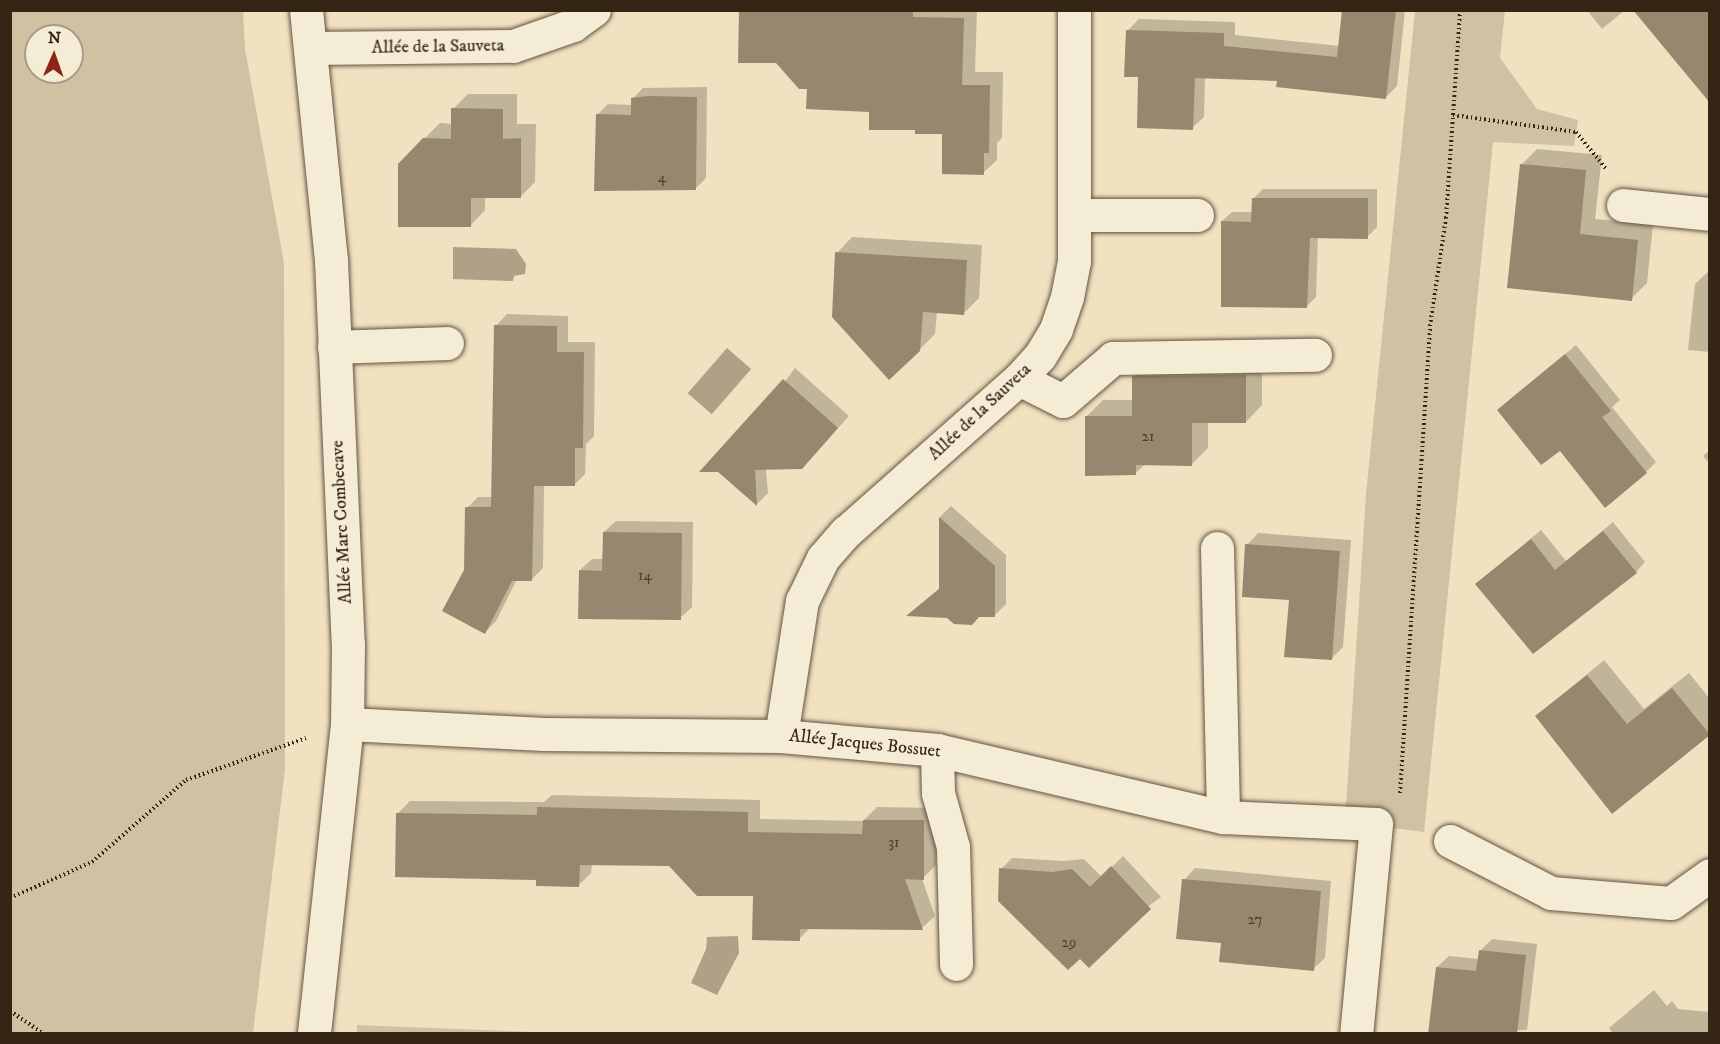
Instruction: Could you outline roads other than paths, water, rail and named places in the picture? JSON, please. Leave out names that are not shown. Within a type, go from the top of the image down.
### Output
[{"type":"street","name":"Allée Marc Combecave","points":[[306,10],[331,260],[348,644],[347,724],[314,1034]]},
{"type":"street","name":"Allée de la Sauveta","points":[[310,48],[513,46],[573,25],[594,10]]},
{"type":"street","name":"Allée de la Sauveta","points":[[781,736],[802,602],[823,558],[846,532],[1018,379],[1040,356],[1067,297],[1074,261],[1074,10]]},
{"type":"street","points":[[1623,205],[1710,214]]},
{"type":"street","points":[[1074,215],[1197,215]]},
{"type":"street","points":[[334,346],[447,343]]},
{"type":"street","points":[[1018,379],[1063,401],[1113,358],[1315,355]]},
{"type":"street","points":[[1217,548],[1223,817]]},
{"type":"street","name":"Allée Jacques Bossuet","points":[[347,724],[544,734],[781,736],[937,750],[1223,817],[1388,814],[1356,1034]]},
{"type":"street","points":[[937,750],[938,793],[953,847],[956,964]]},
{"type":"street","points":[[1450,841],[1551,893],[1671,903],[1710,875]]}]
